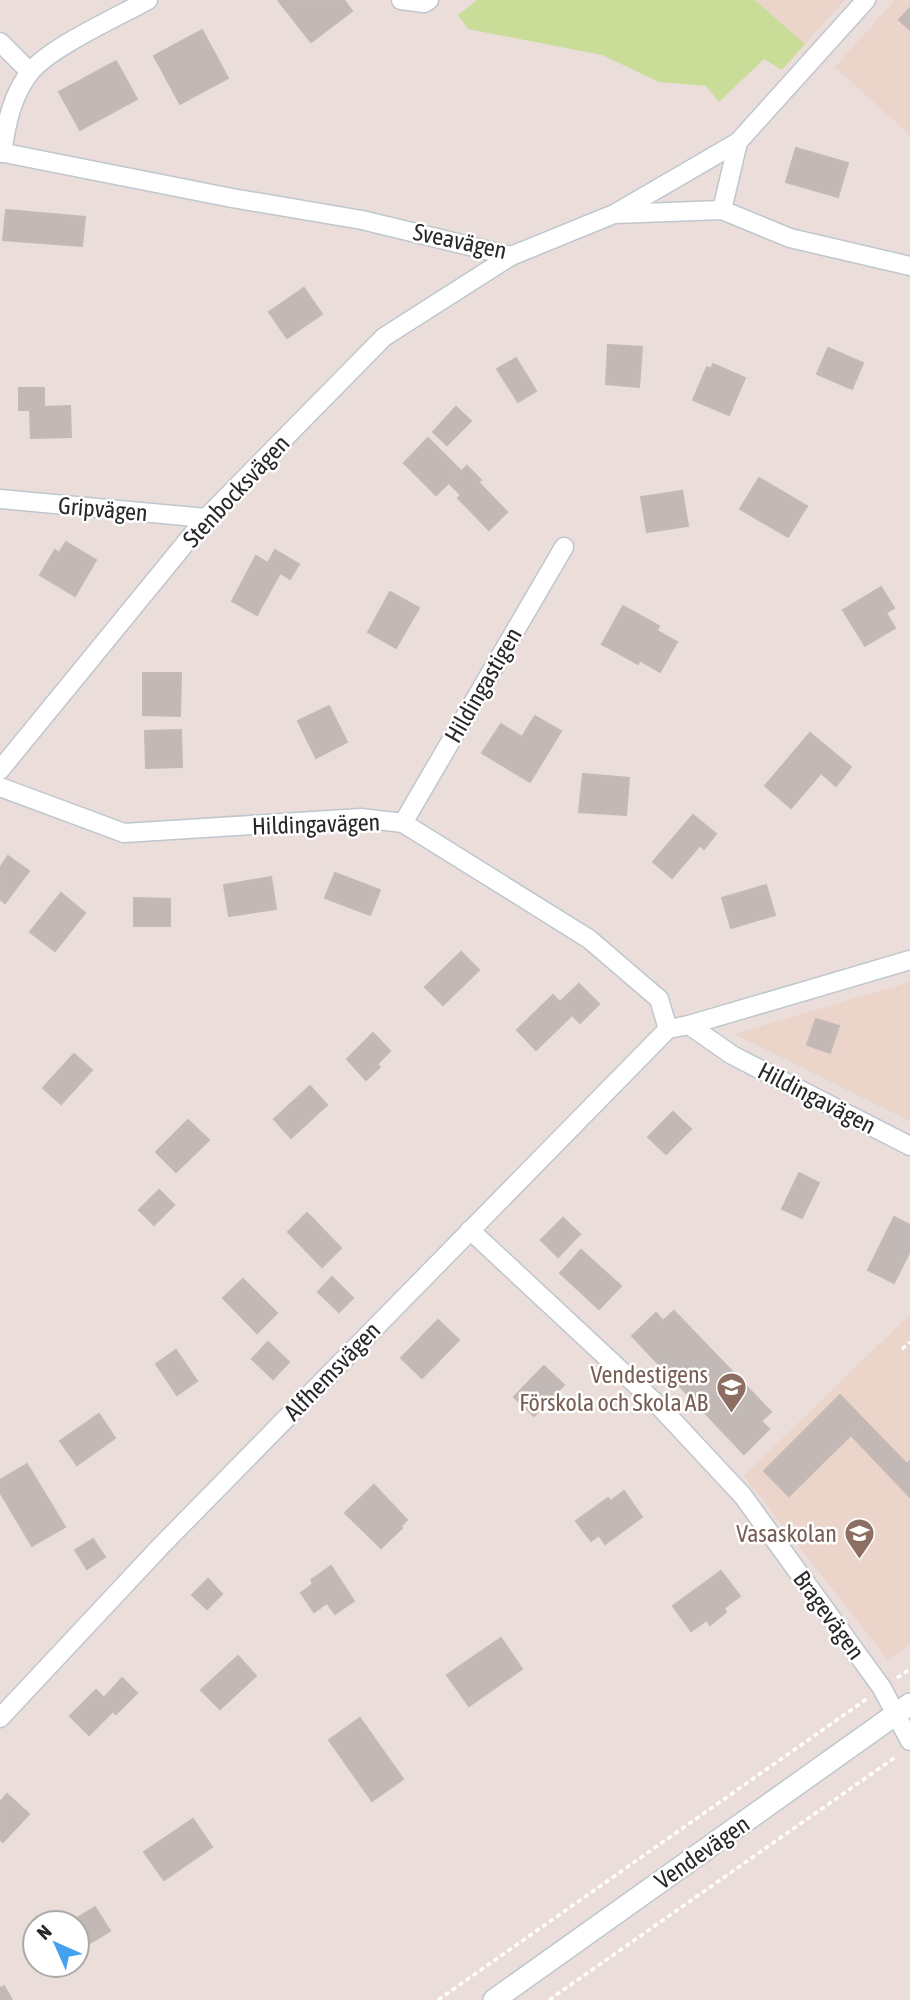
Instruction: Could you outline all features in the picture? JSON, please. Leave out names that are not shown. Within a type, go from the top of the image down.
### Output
[{"type":"street","points":[[1,153],[7,118],[30,72],[48,55],[148,0]]},
{"type":"street","points":[[401,0],[424,3],[429,0]]},
{"type":"street","points":[[614,214],[738,142],[866,0]]},
{"type":"street","points":[[0,42],[30,72]]},
{"type":"street","points":[[722,210],[738,142]]},
{"type":"street","name":"Sveavägen","points":[[1,153],[232,198],[362,219],[511,256],[614,214],[722,210],[790,238],[910,266]]},
{"type":"street","name":"Stenbocksvägen","points":[[0,770],[206,518],[384,337],[511,256]]},
{"type":"street","name":"Gripvägen","points":[[0,499],[206,518]]},
{"type":"street","name":"Hildingastigen","points":[[403,822],[564,547]]},
{"type":"street","name":"Hildingavägen","points":[[0,787],[124,833],[361,818],[403,822],[589,939],[659,999],[668,1029]]},
{"type":"street","points":[[668,1029],[910,960]]},
{"type":"street","name":"Hildingavägen","points":[[689,1025],[732,1055],[910,1146]]},
{"type":"street","name":"Alfhemsvägen","points":[[0,1718],[160,1547],[668,1029]]},
{"type":"street","name":"Bragevägen","points":[[470,1230],[660,1406],[743,1496],[882,1688],[903,1709],[904,1748]]},
{"type":"street","name":"Vendevägen","points":[[494,2000],[903,1709]]},
{"type":"path","points":[[902,1349],[910,1342]]},
{"type":"path","points":[[438,2000],[910,1669]]},
{"type":"path","points":[[549,2000],[904,1748]]},
{"type":"shaded area","points":[[755,0],[845,0],[805,44]]},
{"type":"shaded area","points":[[895,0],[910,0],[910,135],[835,67]]},
{"type":"shaded area","points":[[910,982],[910,1121],[734,1034]]},
{"type":"shaded area","name":"Vasaskolan","points":[[910,1314],[910,1644],[888,1660],[744,1476]]},
{"type":"green space","points":[[477,0],[755,0],[805,44],[782,70],[764,59],[719,102],[706,86],[659,82],[602,55],[468,29],[458,15]]},
{"type":"building","points":[[278,0],[344,0],[352,11],[311,42]]},
{"type":"building","points":[[910,8],[910,30],[899,20]]},
{"type":"building","points":[[202,30],[228,78],[180,104],[154,56]]},
{"type":"building","points":[[116,61],[137,99],[80,130],[59,92]]},
{"type":"building","points":[[796,148],[848,163],[838,197],[786,182]]},
{"type":"building","points":[[6,210],[85,217],[82,246],[3,240]]},
{"type":"building","points":[[304,288],[322,314],[287,338],[269,312]]},
{"type":"building","points":[[608,345],[642,347],[639,387],[606,384]]},
{"type":"building","points":[[828,348],[863,363],[852,389],[817,374]]},
{"type":"building","points":[[516,358],[536,391],[518,402],[497,369]]},
{"type":"building","points":[[713,364],[745,378],[729,415],[693,400],[707,367],[711,369]]},
{"type":"building","points":[[19,388],[44,388],[44,407],[70,406],[71,437],[31,438],[30,410],[19,410]]},
{"type":"building","points":[[456,407],[471,421],[447,445],[433,432]]},
{"type":"building","points":[[428,438],[461,471],[436,495],[404,463]]},
{"type":"building","points":[[467,466],[481,480],[478,482],[507,512],[489,530],[458,498],[461,495],[449,483]]},
{"type":"building","points":[[759,478],[807,506],[788,537],[740,509]]},
{"type":"building","points":[[682,491],[688,526],[647,532],[641,497]]},
{"type":"building","points":[[66,542],[96,560],[75,596],[40,575],[55,550],[59,553]]},
{"type":"building","points":[[275,550],[299,564],[290,579],[280,573],[257,615],[232,601],[256,556],[268,563]]},
{"type":"building","points":[[881,587],[894,608],[886,613],[895,628],[865,646],[843,610]]},
{"type":"building","points":[[390,592],[419,608],[396,648],[368,632]]},
{"type":"building","points":[[623,606],[659,626],[657,631],[677,642],[660,672],[639,660],[638,664],[602,644]]},
{"type":"building","points":[[143,673],[181,673],[180,716],[143,715]]},
{"type":"building","points":[[329,706],[347,742],[316,758],[298,721]]},
{"type":"building","points":[[535,716],[561,731],[530,782],[482,753],[501,724],[522,737]]},
{"type":"building","points":[[181,730],[182,767],[146,768],[145,731]]},
{"type":"building","points":[[810,733],[851,767],[836,786],[821,773],[791,808],[765,786]]},
{"type":"building","points":[[583,774],[629,778],[626,815],[579,812]]},
{"type":"building","points":[[693,815],[716,834],[704,849],[700,845],[672,878],[653,862]]},
{"type":"building","points":[[8,856],[29,871],[5,903],[0,899],[0,868]]},
{"type":"building","points":[[335,873],[380,890],[370,915],[325,898]]},
{"type":"building","points":[[271,877],[276,909],[229,916],[224,885]]},
{"type":"building","points":[[766,885],[775,915],[731,928],[722,898]]},
{"type":"building","points":[[61,893],[85,913],[55,951],[30,932]]},
{"type":"building","points":[[134,898],[170,899],[170,926],[134,926]]},
{"type":"building","points":[[461,952],[479,970],[443,1005],[425,987]]},
{"type":"building","points":[[579,984],[599,1004],[580,1023],[560,1002]]},
{"type":"building","points":[[553,995],[572,1015],[536,1050],[517,1030]]},
{"type":"building","points":[[816,1019],[839,1026],[830,1053],[807,1045]]},
{"type":"building","points":[[373,1033],[390,1051],[377,1064],[380,1067],[366,1080],[347,1059]]},
{"type":"building","points":[[74,1054],[92,1070],[61,1104],[43,1088]]},
{"type":"building","points":[[310,1086],[327,1105],[291,1138],[274,1119]]},
{"type":"building","points":[[673,1112],[691,1129],[666,1154],[648,1137]]},
{"type":"building","points":[[188,1120],[209,1140],[176,1172],[156,1152]]},
{"type":"building","points":[[799,1173],[819,1183],[802,1218],[782,1209]]},
{"type":"building","points":[[159,1190],[174,1205],[154,1225],[139,1210]]},
{"type":"building","points":[[307,1213],[341,1248],[322,1267],[288,1232]]},
{"type":"building","points":[[894,1217],[910,1225],[910,1251],[894,1283],[868,1270]]},
{"type":"building","points":[[563,1218],[580,1234],[558,1257],[541,1240]]},
{"type":"building","points":[[581,1250],[621,1286],[599,1309],[560,1273]]},
{"type":"building","points":[[332,1277],[353,1298],[339,1312],[318,1292]]},
{"type":"building","points":[[243,1279],[277,1313],[257,1333],[223,1298]]},
{"type":"building","points":[[674,1311],[771,1412],[761,1421],[769,1429],[744,1454],[632,1336],[656,1313],[663,1321]]},
{"type":"building","points":[[438,1320],[459,1340],[422,1378],[401,1358]]},
{"type":"building","points":[[268,1342],[289,1362],[273,1379],[252,1359]]},
{"type":"building","points":[[176,1350],[197,1381],[177,1395],[156,1364]]},
{"type":"building","points":[[544,1366],[564,1385],[534,1416],[514,1397]]},
{"type":"building","points":[[840,1395],[865,1421],[789,1496],[764,1471]]},
{"type":"building","points":[[99,1414],[115,1438],[77,1465],[60,1441]]},
{"type":"building","points":[[865,1421],[907,1464],[910,1461],[910,1497],[851,1435]]},
{"type":"building","points":[[27,1464],[65,1527],[32,1546],[0,1492],[0,1480]]},
{"type":"building","points":[[374,1485],[407,1520],[381,1548],[345,1513]]},
{"type":"building","points":[[624,1491],[642,1517],[605,1544],[599,1535],[591,1541],[576,1521],[608,1498],[611,1501]]},
{"type":"building","points":[[93,1539],[105,1557],[87,1569],[75,1550]]},
{"type":"building","points":[[331,1566],[354,1601],[335,1614],[327,1603],[314,1612],[301,1593],[313,1584],[311,1580]]},
{"type":"building","points":[[721,1571],[740,1596],[724,1608],[726,1612],[710,1625],[707,1620],[691,1631],[673,1606]]},
{"type":"building","points":[[208,1579],[222,1594],[207,1609],[192,1595]]},
{"type":"building","points":[[501,1638],[522,1669],[469,1706],[447,1675]]},
{"type":"building","points":[[238,1656],[256,1676],[220,1709],[201,1690]]},
{"type":"building","points":[[122,1678],[137,1693],[116,1714],[113,1711],[89,1735],[70,1716],[96,1690],[104,1698]]},
{"type":"building","points":[[360,1718],[403,1779],[372,1801],[329,1740]]},
{"type":"building","points":[[7,1794],[29,1814],[3,1842],[0,1840],[0,1802]]},
{"type":"building","points":[[193,1819],[212,1847],[164,1880],[144,1852]]},
{"type":"building","points":[[95,1907],[110,1931],[91,1943],[91,1909]]},
{"type":"building","points":[[4,1986],[12,2000],[0,2000],[0,1988]]},
{"type":"place","name":"Vendestigens Förskola och Skola AB","points":[[731,1415]]},
{"type":"place","name":"Vasaskolan","points":[[860,1560]]}]
